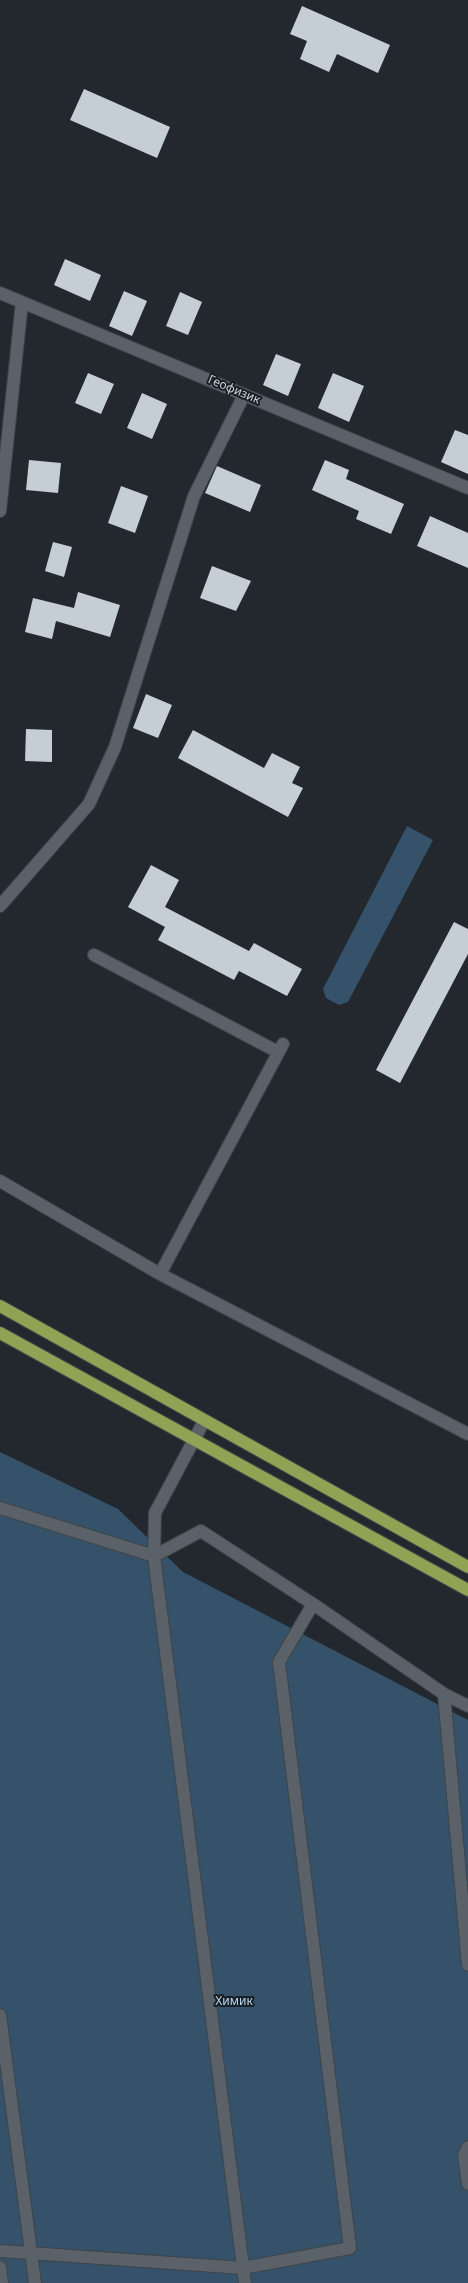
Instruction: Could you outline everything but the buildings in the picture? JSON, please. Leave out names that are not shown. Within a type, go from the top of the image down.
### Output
[{"type":"highway","points":[[0,1306],[468,1567]]},
{"type":"highway","points":[[0,1333],[468,1590]]},
{"type":"street","name":"Геофизик","points":[[0,293],[468,488]]},
{"type":"street","points":[[0,511],[22,302]]},
{"type":"street","points":[[0,906],[90,804],[115,747],[194,496],[244,394]]},
{"type":"street","points":[[94,955],[280,1048],[160,1274]]},
{"type":"street","points":[[0,1181],[160,1274],[468,1434]]},
{"type":"street","points":[[204,1421],[155,1513],[154,1556],[245,2283]]},
{"type":"street","points":[[0,1508],[154,1556],[201,1531],[313,1604],[444,1694],[468,1706]]},
{"type":"street","points":[[0,2251],[243,2268],[350,2248],[279,1662],[313,1604]]},
{"type":"street","points":[[444,1694],[468,1965]]},
{"type":"street","points":[[0,2015],[35,2283]]},
{"type":"street","points":[[468,2147],[464,2155],[468,2184]]},
{"type":"street","points":[[0,2267],[2,2283]]},
{"type":"green space","points":[[407,826],[433,840],[348,1002],[339,1005],[326,998],[323,989]]},
{"type":"green space","name":"Химик","points":[[0,1452],[118,1509],[183,1572],[468,1720],[468,2283],[0,2283]]}]
